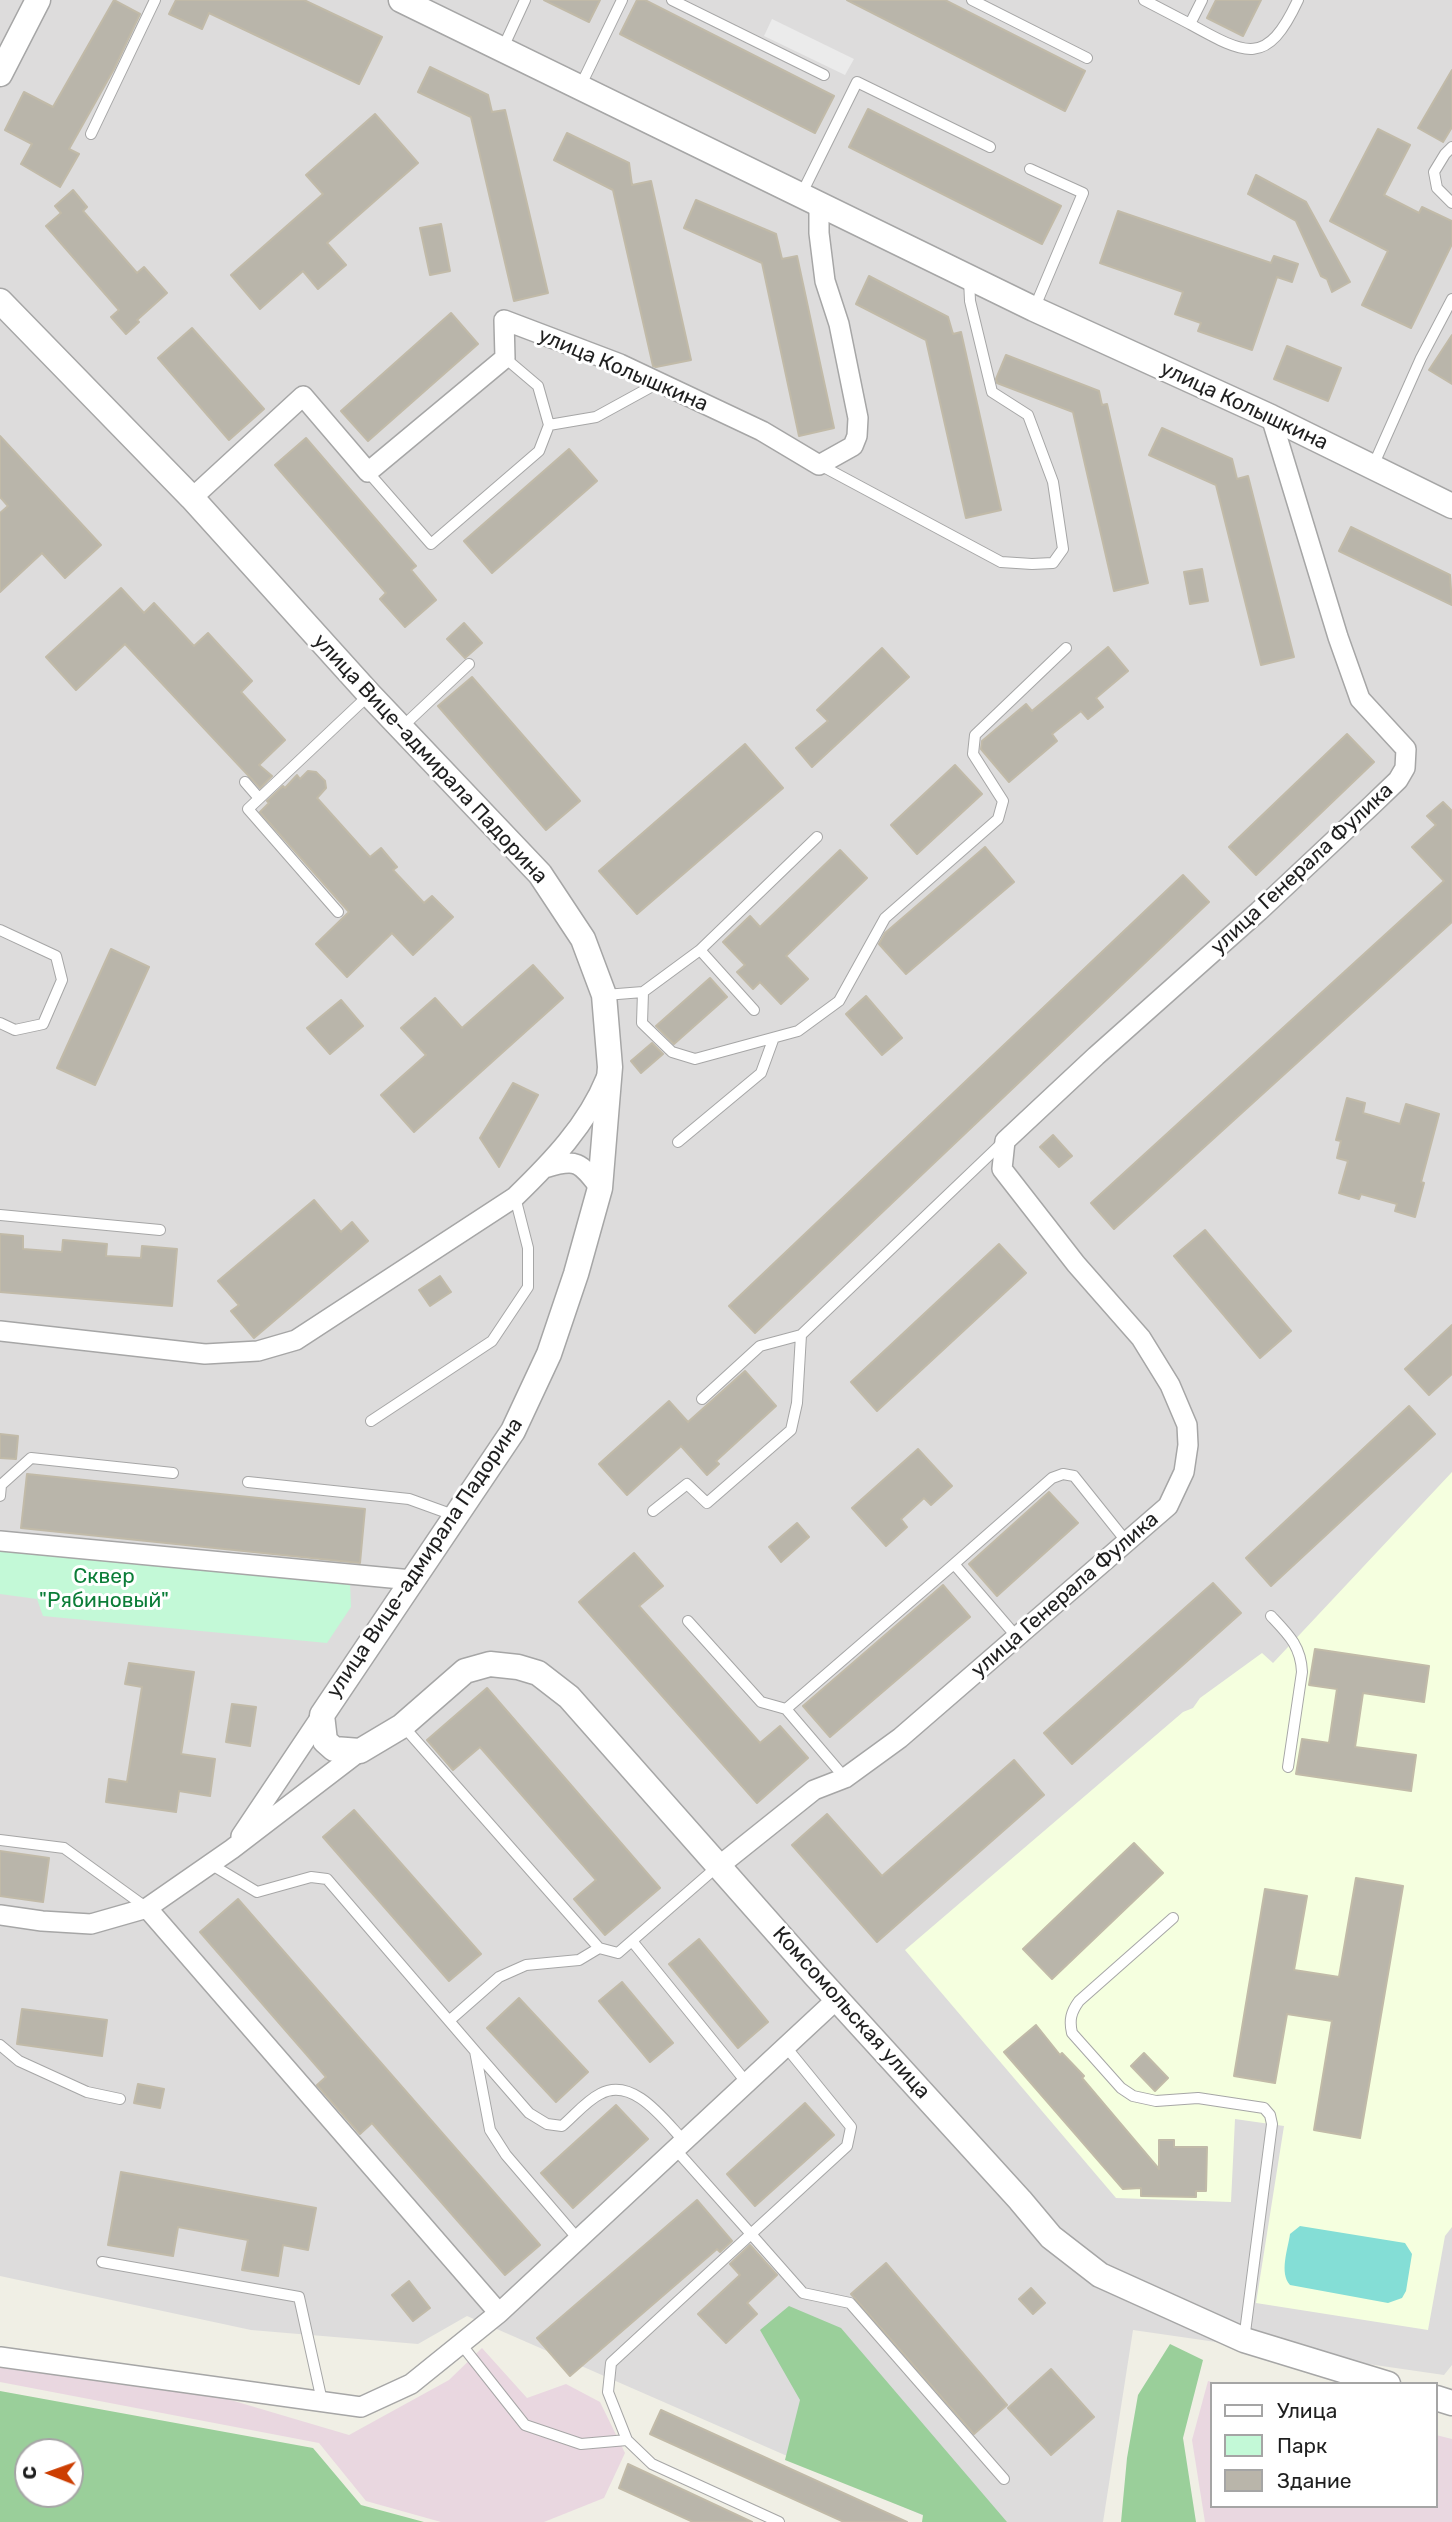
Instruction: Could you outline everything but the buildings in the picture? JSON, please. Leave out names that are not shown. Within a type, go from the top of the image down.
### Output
[{"type":"street","points":[[0,74],[38,0]]},
{"type":"street","name":"улица Колышкина","points":[[401,0],[1034,309],[1271,418],[1452,506]]},
{"type":"street","points":[[810,200],[819,233],[825,281],[839,324],[858,418],[858,436],[853,446],[819,465]]},
{"type":"street","name":"улица Вице-адмирала Падорина","points":[[0,301],[192,498],[369,694],[540,874],[583,939],[604,995],[610,1067],[600,1188],[576,1274],[549,1354],[513,1431],[321,1714]]},
{"type":"street","name":"улица Колышкина","points":[[368,472],[505,358],[504,320],[620,364],[762,431],[819,465]]},
{"type":"street","points":[[192,498],[303,396],[368,472]]},
{"type":"street","name":"улица Генерала Фулика","points":[[719,1866],[814,1790],[845,1778],[900,1738],[1168,1506],[1184,1472],[1188,1445],[1187,1425],[1170,1385],[1141,1338],[1076,1264],[1002,1169],[1005,1141],[1373,805],[1398,780],[1405,768],[1406,749],[1360,699],[1338,637],[1271,418]]},
{"type":"street","points":[[0,1331],[205,1354],[258,1351],[296,1340],[515,1197],[544,1169],[578,1129],[600,1093],[610,1067]]},
{"type":"street","points":[[544,1169],[567,1161],[583,1166],[600,1188]]},
{"type":"street","points":[[0,1541],[412,1580]]},
{"type":"street","name":"Комсомольская улица","points":[[0,1915],[91,1924],[147,1908],[212,1865],[360,1751],[402,1726],[465,1671],[490,1664],[518,1667],[538,1673],[569,1697],[1020,2200],[1051,2238],[1100,2275],[1244,2340],[1381,2382]]},
{"type":"street","points":[[321,1714],[326,1741],[334,1749],[360,1751]]},
{"type":"street","name":"Комсомольская улица","points":[[232,1849],[321,1714]]},
{"type":"street","points":[[147,1908],[499,2313]]},
{"type":"street","points":[[0,2357],[360,2407],[411,2384],[499,2313],[837,1999]]},
{"type":"lane","points":[[91,134],[155,0]]},
{"type":"lane","points":[[502,50],[525,0]]},
{"type":"lane","points":[[580,88],[622,0]]},
{"type":"lane","points":[[672,0],[824,75]]},
{"type":"lane","points":[[972,0],[1087,58]]},
{"type":"lane","points":[[1190,24],[1202,0]]},
{"type":"lane","points":[[1143,1],[1224,43],[1245,50],[1266,46],[1287,25],[1298,0]]},
{"type":"lane","points":[[810,200],[857,82],[990,147]]},
{"type":"lane","points":[[1452,147],[1434,172],[1437,188],[1452,203]]},
{"type":"lane","points":[[1030,169],[1083,192],[1034,309]]},
{"type":"lane","name":"улица Колышкина","points":[[819,465],[1001,562],[1053,563],[1063,549],[1053,482],[1028,415],[992,392],[970,301],[969,276]]},
{"type":"lane","points":[[1373,467],[1421,358],[1452,299]]},
{"type":"lane","points":[[368,472],[431,544],[539,451],[548,425],[538,386],[505,358]]},
{"type":"lane","points":[[548,425],[596,417],[658,383]]},
{"type":"lane","points":[[643,992],[642,1024],[672,1052],[695,1059],[774,1040],[798,1031],[839,1001],[885,918],[998,819],[1003,801],[974,754],[975,735],[1066,648]]},
{"type":"lane","points":[[401,728],[469,664]]},
{"type":"lane","points":[[338,912],[248,809],[369,694]]},
{"type":"lane","points":[[245,782],[258,797]]},
{"type":"lane","points":[[604,995],[643,992],[700,950],[817,836]]},
{"type":"lane","points":[[0,930],[56,956],[62,980],[43,1024],[15,1030],[0,1023]]},
{"type":"lane","points":[[700,950],[754,1010]]},
{"type":"lane","points":[[678,1142],[761,1073],[774,1040]]},
{"type":"lane","name":"улица Генерала Фулика","points":[[801,1335],[1005,1141]]},
{"type":"lane","points":[[371,1421],[492,1341],[528,1287],[528,1248],[515,1197]]},
{"type":"lane","points":[[0,1215],[160,1230]]},
{"type":"lane","points":[[653,1511],[687,1483],[708,1503],[791,1430],[797,1403],[801,1335],[760,1346],[702,1399]]},
{"type":"lane","points":[[0,1496],[2,1485],[31,1458],[173,1473]]},
{"type":"lane","points":[[786,1709],[1052,1478],[1063,1474],[1074,1476],[1126,1541]]},
{"type":"lane","points":[[248,1482],[409,1499],[457,1516]]},
{"type":"lane","points":[[954,1564],[1016,1636]]},
{"type":"lane","points":[[1271,1616],[1294,1641],[1302,1659],[1303,1672],[1288,1767]]},
{"type":"lane","points":[[688,1621],[761,1702],[786,1709],[845,1778]]},
{"type":"lane","points":[[402,1726],[599,1948],[618,1953],[719,1866]]},
{"type":"lane","points":[[0,1840],[64,1848],[147,1908]]},
{"type":"lane","points":[[212,1865],[257,1892],[311,1877],[327,1879],[529,2113],[547,2124],[562,2126],[600,2094],[618,2089],[643,2099],[751,2234],[803,2293],[850,2303],[1004,2479]]},
{"type":"lane","points":[[1173,1918],[1079,2001],[1072,2011],[1070,2023],[1072,2033],[1121,2088],[1133,2096],[1156,2101],[1198,2098],[1264,2108],[1270,2115],[1272,2124],[1244,2340]]},
{"type":"lane","points":[[632,1941],[747,2083]]},
{"type":"lane","points":[[450,2020],[499,1977],[526,1965],[579,1961],[599,1948]]},
{"type":"lane","points":[[0,2045],[19,2061],[87,2092],[120,2099]]},
{"type":"lane","points":[[779,2522],[652,2464],[627,2440],[608,2392],[611,2363],[847,2146],[851,2127],[786,2047]]},
{"type":"lane","points":[[475,2051],[490,2130],[506,2155],[578,2239]]},
{"type":"lane","points":[[102,2262],[299,2297],[322,2401]]},
{"type":"lane","points":[[460,2344],[525,2425],[581,2444],[627,2440]]},
{"type":"shaded area","points":[[0,0],[1452,0],[1452,2365],[1444,2375],[1133,2330],[1103,2522],[938,2522],[467,2316],[418,2344],[251,2330],[0,2276]]},
{"type":"shaded area","points":[[772,19],[854,59],[845,75],[764,36]]},
{"type":"shaded area","points":[[1452,1472],[1452,2227],[1445,2236],[1428,2330],[1256,2303],[1284,2126],[1235,2119],[1231,2202],[1116,2198],[905,1950],[1183,1712],[1193,1708],[1200,1698],[1262,1653],[1273,1663]]},
{"type":"shaded area","points":[[1300,2226],[1405,2243],[1412,2254],[1406,2291],[1402,2298],[1388,2303],[1290,2285],[1285,2274],[1286,2254],[1290,2234]]},
{"type":"shaded area","points":[[482,2348],[527,2398],[566,2384],[600,2402],[625,2453],[604,2498],[544,2522],[441,2522],[366,2501],[319,2443],[0,2382],[0,2366],[207,2393],[349,2435],[449,2380]]},
{"type":"shaded area","points":[[1208,2381],[1212,2382],[1210,2508],[1438,2508],[1438,2436],[1452,2439],[1452,2522],[1205,2522],[1192,2440]]},
{"type":"green space","name":"Сквер \"Рябиновый\"","points":[[0,1545],[350,1582],[351,1607],[327,1643],[43,1616],[37,1599],[0,1594]]},
{"type":"green space","points":[[789,2306],[841,2328],[1007,2522],[922,2522],[923,2515],[785,2460],[800,2400],[760,2330]]},
{"type":"green space","points":[[1170,2344],[1203,2360],[1183,2438],[1196,2522],[1121,2522],[1127,2458],[1138,2395]]},
{"type":"green space","points":[[0,2391],[313,2448],[361,2505],[424,2522],[0,2522]]}]
